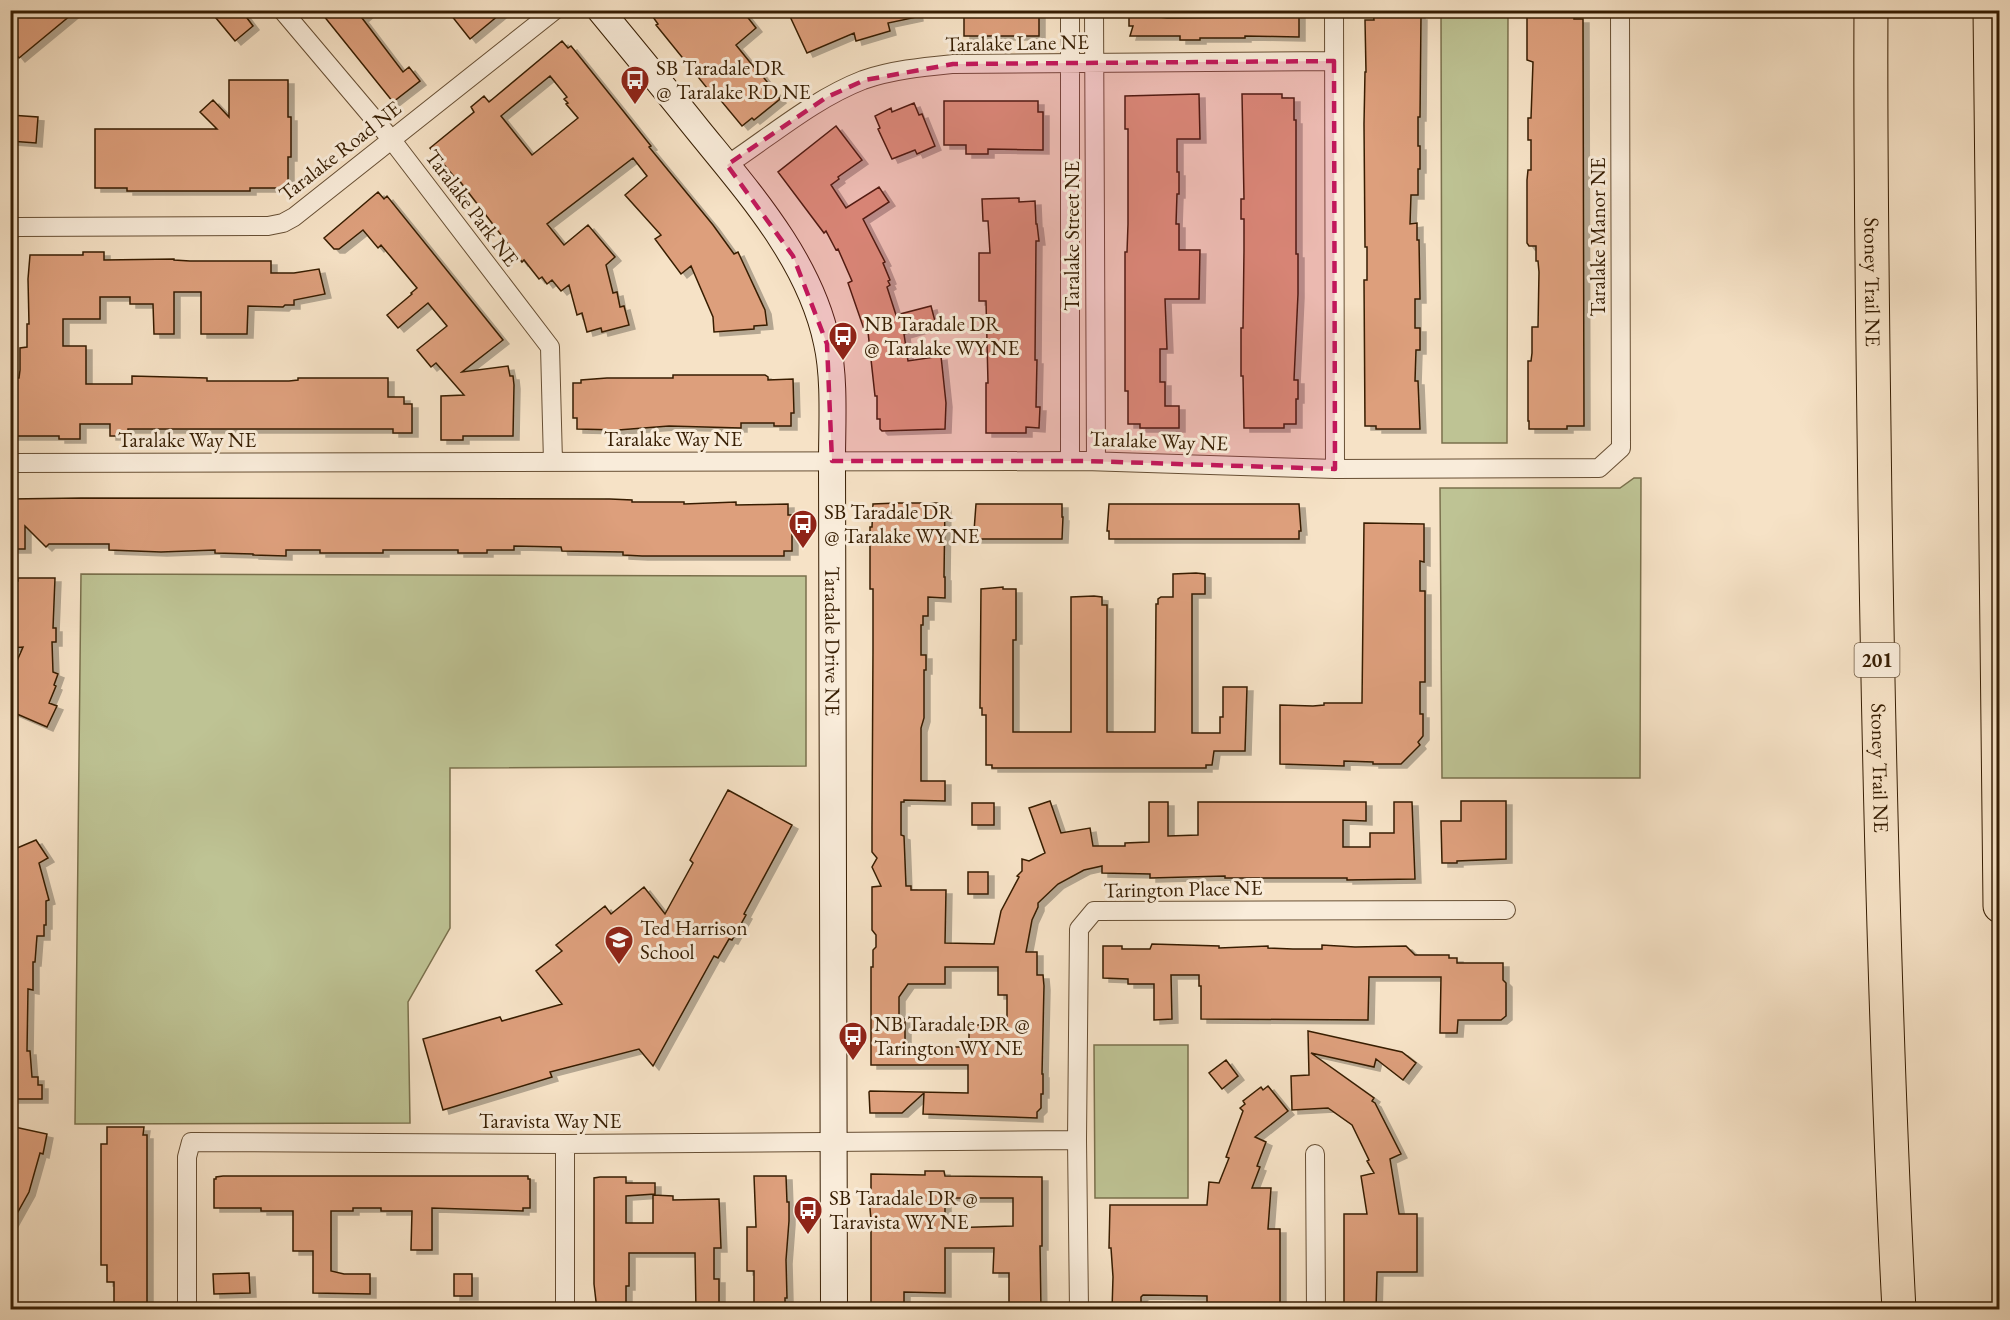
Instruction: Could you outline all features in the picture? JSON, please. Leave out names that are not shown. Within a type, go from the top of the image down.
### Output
[{"type":"highway","name":"Stoney Trail NE","points":[[1871,10],[1870,153],[1878,729],[1890,1148],[1899,1310]]},
{"type":"highway","points":[[1990,10],[2000,906]]},
{"type":"street","name":"Taralake Park NE","points":[[282,10],[391,139],[550,347],[553,462]]},
{"type":"street","name":"Taralake Road NE","points":[[10,231],[16,227],[268,226],[283,224],[555,10]]},
{"type":"street","name":"Taradale Drive NE","points":[[600,10],[727,165],[793,256],[813,298],[827,344],[832,461],[834,1310]]},
{"type":"street","name":"Taralake Street NE","points":[[1070,10],[1070,461]]},
{"type":"street","name":"Taralake Street NE","points":[[1094,10],[1096,461]]},
{"type":"street","points":[[1334,10],[1335,469]]},
{"type":"street","name":"Taralake Manor NE","points":[[1610,459],[1621,448],[1620,10]]},
{"type":"street","name":"Taralake Lane NE","points":[[727,165],[827,97],[865,80],[909,69],[953,64],[1334,62]]},
{"type":"street","name":"Taralake Way NE","points":[[10,462],[1096,461],[1335,469],[1599,468],[1610,459]]},
{"type":"street","name":"Tarington Place NE","points":[[1077,1140],[1079,929],[1094,911],[1506,910]]},
{"type":"street","points":[[1077,1140],[1079,1310]]},
{"type":"street","name":"Taravista Way NE","points":[[187,1310],[187,1156],[191,1142],[565,1144],[1077,1140]]},
{"type":"street","points":[[565,1144],[565,1310]]},
{"type":"street","points":[[1315,1154],[1316,1310]]},
{"type":"highlighted area","points":[[1334,61],[1335,469],[1085,461],[832,461],[827,344],[793,256],[727,165],[827,97],[865,80],[953,64]]},
{"type":"green space","points":[[1441,11],[1508,11],[1507,443],[1442,443]]},
{"type":"green space","points":[[1634,478],[1641,478],[1640,778],[1442,778],[1440,488],[1620,488]]},
{"type":"green space","points":[[81,574],[806,576],[806,766],[450,768],[450,928],[408,1002],[410,1123],[75,1124]]},
{"type":"green space","points":[[1094,1045],[1188,1045],[1188,1198],[1095,1198]]},
{"type":"building","points":[[10,10],[77,10],[19,58],[10,47]]},
{"type":"building","points":[[226,10],[241,10],[253,26],[235,41],[216,18]]},
{"type":"building","points":[[319,10],[371,10],[362,18],[403,72],[409,67],[420,81],[393,102]]},
{"type":"building","points":[[447,10],[505,10],[470,39]]},
{"type":"building","points":[[648,10],[742,10],[756,28],[736,45],[780,99],[754,120],[752,118],[742,126],[713,91],[711,93],[656,25],[658,24]]},
{"type":"building","points":[[787,10],[916,10],[917,17],[888,23],[890,31],[856,41],[854,33],[807,53]]},
{"type":"building","points":[[964,10],[1039,10],[1039,36],[964,36]]},
{"type":"building","points":[[1129,10],[1160,10],[1160,17],[1167,18],[1258,17],[1258,10],[1299,10],[1299,37],[1245,36],[1245,38],[1180,40],[1180,36],[1130,36],[1133,26],[1129,26]]},
{"type":"building","points":[[1373,10],[1419,10],[1419,16],[1421,16],[1420,117],[1418,117],[1420,169],[1418,169],[1418,195],[1411,195],[1410,224],[1417,223],[1417,240],[1419,240],[1420,299],[1415,299],[1415,328],[1420,328],[1420,350],[1416,350],[1415,381],[1418,381],[1420,429],[1376,429],[1376,426],[1365,426],[1364,280],[1367,280],[1367,247],[1365,247],[1365,20],[1374,20]]},
{"type":"building","points":[[1527,14],[1574,14],[1574,19],[1583,19],[1584,426],[1567,426],[1567,429],[1529,429],[1528,421],[1528,361],[1531,361],[1532,353],[1532,327],[1538,327],[1539,272],[1536,246],[1529,246],[1527,243],[1527,180],[1528,170],[1531,170],[1528,118],[1531,118],[1533,62],[1527,60]]},
{"type":"building","points":[[562,41],[568,48],[571,46],[734,254],[738,252],[765,310],[767,325],[754,326],[754,329],[714,332],[713,317],[691,266],[681,274],[655,239],[661,235],[625,195],[647,176],[633,158],[547,224],[564,245],[588,225],[615,257],[606,265],[613,293],[617,292],[620,307],[624,306],[629,325],[602,332],[601,328],[587,332],[582,313],[577,315],[569,285],[561,291],[552,280],[547,284],[542,277],[539,279],[524,260],[522,262],[458,179],[430,148],[474,112],[471,107],[484,96],[489,102]],"holes":[[[550,76],[567,97],[564,99],[568,103],[566,104],[578,118],[532,155],[501,116]]]},
{"type":"building","points":[[229,80],[288,80],[291,157],[288,157],[288,188],[250,188],[250,191],[127,191],[127,188],[95,188],[95,129],[217,129],[200,112],[213,100],[229,117]]},
{"type":"building","points":[[1199,94],[1200,139],[1177,139],[1179,194],[1177,194],[1176,224],[1179,224],[1179,250],[1200,250],[1199,299],[1165,299],[1167,349],[1160,349],[1160,382],[1165,382],[1165,406],[1179,406],[1179,428],[1140,428],[1140,424],[1128,424],[1128,391],[1125,391],[1128,129],[1125,129],[1125,96]]},
{"type":"building","points":[[1242,94],[1282,94],[1282,98],[1294,98],[1298,294],[1294,380],[1298,380],[1298,399],[1296,399],[1296,424],[1284,424],[1284,428],[1244,428],[1243,376],[1241,376],[1244,250],[1244,219],[1241,219],[1241,199],[1244,199]]},
{"type":"building","points":[[944,101],[1038,101],[1038,112],[1043,112],[1043,150],[988,149],[988,154],[966,154],[966,145],[944,145]]},
{"type":"building","points":[[914,103],[919,115],[922,114],[935,146],[917,154],[915,150],[892,159],[878,129],[880,128],[875,116],[891,108],[892,112]]},
{"type":"building","points":[[10,115],[38,117],[36,143],[10,141]]},
{"type":"building","points":[[836,126],[862,160],[838,177],[839,179],[831,185],[846,208],[879,187],[889,202],[863,219],[885,262],[883,263],[890,280],[888,281],[890,285],[887,287],[896,315],[931,306],[936,325],[904,334],[908,361],[941,356],[946,403],[945,429],[882,431],[880,429],[868,332],[865,332],[848,283],[852,281],[838,249],[836,250],[826,231],[824,233],[778,172]]},
{"type":"building","points":[[378,192],[384,199],[387,196],[503,340],[462,372],[508,366],[514,385],[513,436],[463,436],[463,440],[441,440],[441,396],[464,395],[436,363],[431,367],[417,350],[447,326],[428,303],[398,328],[387,315],[417,288],[381,245],[378,248],[363,230],[339,249],[334,249],[324,238]]},
{"type":"building","points":[[1019,198],[1019,202],[1035,201],[1039,241],[1036,241],[1035,360],[1037,360],[1036,407],[1040,407],[1039,428],[1026,427],[1026,433],[986,433],[986,383],[988,383],[986,301],[979,301],[979,253],[990,253],[988,221],[983,221],[982,199]]},
{"type":"building","points":[[83,252],[104,252],[104,260],[271,261],[271,273],[294,273],[319,269],[325,294],[294,300],[294,305],[283,307],[248,306],[247,334],[201,334],[201,292],[174,292],[174,334],[154,334],[153,304],[130,304],[130,297],[100,297],[100,319],[63,319],[63,346],[86,346],[86,384],[132,384],[132,376],[207,378],[207,381],[388,378],[388,397],[404,397],[404,404],[412,404],[412,433],[393,433],[393,429],[128,429],[128,436],[110,436],[110,424],[80,424],[80,439],[59,439],[59,436],[10,436],[13,393],[17,393],[17,378],[19,378],[20,370],[20,348],[27,347],[30,255],[83,255]]},
{"type":"building","points":[[673,375],[765,375],[768,380],[793,379],[794,413],[791,413],[791,426],[774,426],[774,423],[741,423],[741,428],[669,426],[618,430],[577,429],[577,418],[573,418],[573,383],[581,383],[581,380],[607,378],[673,378]]},
{"type":"building","points":[[10,499],[610,499],[632,500],[632,502],[684,502],[684,504],[736,502],[736,505],[788,504],[788,515],[792,515],[792,551],[784,551],[784,556],[642,556],[623,555],[623,552],[562,551],[561,547],[514,546],[514,550],[487,550],[487,553],[458,553],[458,550],[320,553],[320,550],[286,550],[286,556],[253,555],[215,553],[215,550],[161,552],[109,550],[109,544],[49,544],[46,547],[25,526],[25,549],[10,549]]},
{"type":"building","points":[[945,503],[945,598],[928,597],[928,616],[923,616],[923,625],[921,625],[921,655],[926,655],[926,670],[924,670],[924,718],[921,728],[921,781],[945,781],[945,801],[904,800],[901,802],[901,835],[904,836],[906,886],[911,886],[911,890],[946,890],[945,943],[994,944],[1001,911],[1019,877],[1017,876],[1022,871],[1022,859],[1029,861],[1045,853],[1029,808],[1050,801],[1061,833],[1090,828],[1093,846],[1125,846],[1125,843],[1149,842],[1149,802],[1168,802],[1168,836],[1198,835],[1198,802],[1366,802],[1366,821],[1343,820],[1343,847],[1370,847],[1370,833],[1394,833],[1394,802],[1412,802],[1415,879],[1347,880],[1347,878],[1225,878],[1225,876],[1150,878],[1150,874],[1102,873],[1102,866],[1084,870],[1058,884],[1038,903],[1032,920],[1026,952],[1037,952],[1037,975],[1043,975],[1044,986],[1043,1094],[1041,1094],[1041,1108],[1037,1112],[1037,1118],[923,1114],[924,1093],[902,1113],[870,1113],[870,1091],[968,1093],[968,1065],[871,1065],[871,967],[873,967],[873,950],[876,947],[876,935],[872,930],[872,887],[881,886],[872,867],[877,858],[872,852],[873,589],[870,589],[870,527],[872,527],[873,504]],"holes":[[[945,967],[998,967],[998,995],[1007,995],[1007,1025],[969,1025],[969,1047],[909,1047],[905,1045],[905,1019],[899,1019],[899,997],[908,984],[945,984]]]},
{"type":"building","points":[[976,504],[1062,504],[1062,539],[976,539],[976,531],[974,531]]},
{"type":"building","points":[[1109,504],[1299,504],[1301,531],[1299,531],[1299,539],[1109,539],[1109,531],[1107,531]]},
{"type":"building","points":[[1364,523],[1424,524],[1424,562],[1420,561],[1420,591],[1425,591],[1425,682],[1420,682],[1423,736],[1418,742],[1420,745],[1401,764],[1344,761],[1344,766],[1280,764],[1280,705],[1313,706],[1324,705],[1324,703],[1362,703]]},
{"type":"building","points":[[1173,574],[1205,574],[1205,594],[1192,594],[1192,733],[1220,733],[1220,717],[1223,717],[1223,687],[1247,687],[1245,751],[1214,751],[1212,765],[1206,765],[1206,768],[992,768],[992,765],[986,765],[986,715],[982,715],[982,708],[980,708],[981,589],[1003,587],[1003,589],[1016,589],[1016,640],[1013,640],[1013,732],[1071,732],[1071,597],[1094,596],[1102,597],[1102,605],[1107,605],[1107,732],[1155,732],[1156,604],[1161,597],[1173,597]]},
{"type":"building","points":[[18,578],[55,578],[53,628],[56,628],[56,642],[52,642],[53,672],[58,674],[49,703],[57,706],[47,727],[10,711],[10,677],[23,647],[10,648],[10,581],[18,581]]},
{"type":"building","points":[[728,790],[792,825],[732,940],[729,939],[718,958],[714,956],[653,1066],[639,1049],[550,1072],[552,1077],[443,1110],[423,1039],[500,1017],[502,1021],[562,1004],[536,971],[562,951],[556,945],[605,906],[611,914],[644,887],[665,914],[693,863],[690,860]]},
{"type":"building","points":[[1461,801],[1506,801],[1506,859],[1442,863],[1441,821],[1461,821]]},
{"type":"building","points":[[972,803],[994,803],[994,825],[972,825]]},
{"type":"building","points":[[36,840],[48,858],[39,863],[49,900],[46,901],[44,936],[37,936],[35,962],[33,962],[33,990],[28,989],[27,1051],[30,1051],[32,1077],[38,1077],[38,1085],[42,1085],[42,1099],[10,1099],[10,851]]},
{"type":"building","points":[[968,872],[988,872],[988,894],[968,894]]},
{"type":"building","points":[[1152,944],[1219,946],[1219,948],[1268,946],[1268,948],[1293,949],[1322,949],[1322,945],[1406,946],[1415,955],[1449,955],[1449,958],[1457,958],[1457,963],[1503,963],[1503,980],[1506,983],[1506,1016],[1501,1020],[1458,1020],[1457,1033],[1440,1033],[1441,977],[1369,977],[1368,1020],[1201,1019],[1199,975],[1171,975],[1172,1019],[1154,1020],[1154,984],[1128,984],[1128,979],[1103,978],[1103,946],[1150,949]]},
{"type":"building","points":[[1308,1031],[1402,1052],[1416,1063],[1403,1080],[1376,1059],[1374,1067],[1311,1053],[1374,1098],[1372,1101],[1401,1154],[1390,1159],[1399,1214],[1417,1214],[1417,1272],[1377,1272],[1376,1310],[1346,1310],[1346,1304],[1344,1304],[1344,1214],[1367,1214],[1361,1176],[1374,1173],[1367,1161],[1369,1160],[1352,1125],[1328,1108],[1292,1110],[1291,1076],[1309,1075]]},
{"type":"building","points":[[1226,1060],[1238,1076],[1222,1089],[1209,1073]]},
{"type":"building","points":[[1268,1086],[1288,1111],[1255,1137],[1266,1142],[1252,1188],[1271,1188],[1268,1229],[1280,1229],[1280,1303],[1274,1304],[1274,1310],[1245,1310],[1245,1305],[1207,1305],[1207,1296],[1143,1295],[1141,1310],[1112,1310],[1113,1277],[1111,1248],[1109,1248],[1110,1205],[1207,1205],[1209,1182],[1219,1183],[1243,1111],[1240,1108],[1245,1104],[1243,1101],[1261,1087],[1263,1090]]},
{"type":"building","points":[[10,1126],[47,1134],[43,1154],[40,1153],[29,1192],[10,1226]]},
{"type":"building","points":[[107,1127],[144,1127],[143,1135],[147,1135],[147,1310],[118,1310],[118,1306],[114,1306],[114,1282],[107,1282],[107,1265],[101,1265],[101,1144],[107,1144]]},
{"type":"building","points":[[925,1171],[944,1171],[945,1176],[1042,1177],[1041,1310],[1009,1310],[1009,1273],[993,1273],[994,1248],[945,1248],[945,1293],[904,1292],[904,1310],[871,1310],[869,1197],[871,1197],[871,1174],[925,1175]],"holes":[[[945,1198],[1013,1198],[1013,1226],[945,1228]]]},
{"type":"building","points":[[223,1176],[528,1176],[530,1179],[530,1208],[523,1208],[523,1211],[432,1208],[432,1250],[411,1250],[412,1211],[353,1208],[353,1211],[331,1211],[331,1271],[344,1274],[370,1274],[370,1294],[313,1293],[313,1251],[293,1251],[293,1211],[214,1208],[214,1179]]},
{"type":"building","points":[[754,1176],[786,1176],[789,1221],[785,1310],[754,1310],[754,1271],[747,1271],[747,1227],[756,1227]]},
{"type":"building","points":[[626,1177],[626,1183],[655,1183],[655,1194],[626,1196],[626,1223],[653,1223],[653,1195],[673,1196],[673,1200],[719,1199],[721,1248],[714,1248],[714,1279],[719,1279],[719,1310],[696,1310],[695,1253],[629,1253],[626,1310],[597,1310],[594,1284],[594,1178]]},
{"type":"building","points":[[249,1273],[250,1293],[214,1294],[213,1274]]},
{"type":"building","points":[[454,1274],[472,1274],[472,1296],[454,1296]]},
{"type":"place","name":"SB Taradale DR @ Taralake RD NE","points":[[635,106]]},
{"type":"place","name":"NB Taradale DR @ Taralake WY NE","points":[[843,362]]},
{"type":"place","name":"SB Taradale DR @ Taralake WY NE","points":[[803,550]]},
{"type":"place","name":"Ted Harrison School","points":[[619,966]]},
{"type":"place","name":"NB Taradale DR @ Tarington WY NE","points":[[853,1062]]},
{"type":"place","name":"SB Taradale DR @ Taravista WY NE","points":[[808,1236]]}]
